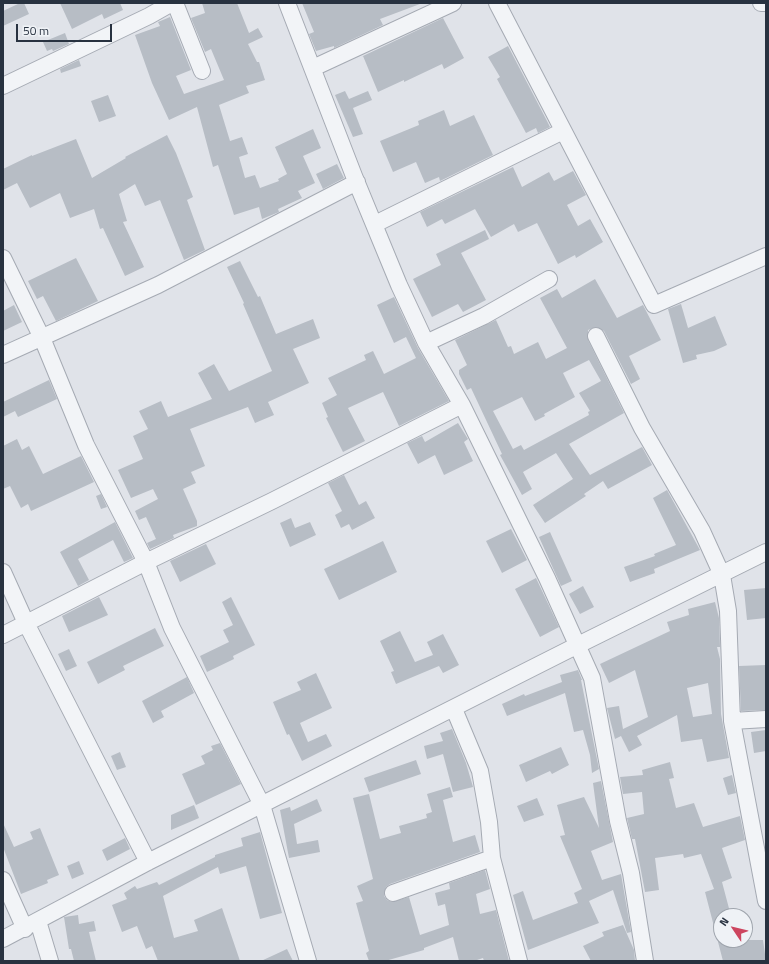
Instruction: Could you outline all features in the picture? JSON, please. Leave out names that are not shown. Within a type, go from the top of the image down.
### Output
[{"type":"street","points":[[3,86],[174,3],[202,70]]},
{"type":"street","points":[[288,3],[357,182],[399,285],[426,343],[462,405],[547,578],[576,646],[592,678],[618,821],[631,873],[645,961]]},
{"type":"street","points":[[501,4],[564,131],[654,305],[766,256]]},
{"type":"street","points":[[313,68],[445,5]]},
{"type":"street","points":[[375,224],[564,131]]},
{"type":"street","points":[[3,355],[158,285],[357,182]]},
{"type":"street","points":[[3,258],[42,338],[86,445],[146,562],[172,628],[262,805],[308,961]]},
{"type":"street","points":[[426,343],[484,316],[548,279]]},
{"type":"street","points":[[596,336],[642,428],[702,531],[722,575],[728,611],[732,721],[766,901]]},
{"type":"street","points":[[3,635],[146,562],[272,501],[462,405]]},
{"type":"street","points":[[3,939],[148,862],[766,552]]},
{"type":"street","points":[[3,572],[26,623],[148,862]]},
{"type":"street","points":[[454,709],[480,771],[489,822],[492,858],[519,961]]},
{"type":"street","points":[[732,721],[766,720]]},
{"type":"street","points":[[393,893],[492,858]]},
{"type":"street","points":[[3,880],[31,925],[50,961]]},
{"type":"building","points":[[20,3],[24,3],[29,14],[3,26],[3,11]]},
{"type":"building","points":[[60,3],[120,3],[123,10],[104,19],[102,14],[72,29]]},
{"type":"building","points":[[202,3],[237,3],[249,33],[258,28],[263,37],[248,44],[257,62],[259,62],[265,80],[246,86],[249,93],[219,105],[230,141],[242,137],[248,154],[239,157],[245,178],[255,175],[260,188],[279,181],[278,179],[287,174],[275,147],[313,129],[321,148],[303,156],[315,183],[298,191],[302,198],[278,209],[279,212],[262,219],[259,207],[234,215],[218,165],[213,167],[197,107],[169,120],[152,83],[135,35],[160,26],[158,22],[170,17],[191,70],[176,76],[184,94],[224,80],[211,49],[205,52],[191,18],[205,13]]},
{"type":"building","points":[[302,3],[420,4],[380,19],[383,25],[334,48],[334,46],[316,51],[309,34],[314,32]]},
{"type":"building","points":[[443,18],[464,58],[444,69],[442,64],[404,82],[404,80],[378,92],[363,56]]},
{"type":"building","points":[[65,33],[69,44],[53,51],[52,49],[47,51],[43,42]]},
{"type":"building","points":[[508,46],[550,127],[538,133],[536,128],[526,133],[497,79],[500,77],[488,57]]},
{"type":"building","points":[[79,60],[81,66],[61,73],[60,69]]},
{"type":"building","points":[[345,91],[349,99],[368,91],[372,100],[353,108],[363,134],[353,137],[335,95]]},
{"type":"building","points":[[108,95],[116,116],[99,122],[91,101]]},
{"type":"building","points":[[444,110],[450,126],[474,115],[493,155],[440,181],[439,177],[425,183],[416,162],[393,172],[380,141],[419,125],[418,121]]},
{"type":"building","points":[[167,135],[176,153],[193,197],[187,200],[205,250],[184,260],[160,200],[145,206],[135,184],[119,194],[127,221],[123,222],[144,267],[125,276],[103,228],[100,229],[94,209],[70,218],[60,193],[30,208],[17,183],[3,190],[3,169],[32,155],[76,139],[92,178],[126,158],[125,157]]},
{"type":"building","points":[[337,164],[344,178],[323,189],[316,174]]},
{"type":"building","points":[[513,167],[522,187],[549,172],[554,181],[573,171],[586,195],[567,205],[578,226],[590,219],[603,242],[576,258],[575,255],[558,264],[537,223],[518,232],[514,224],[491,237],[475,209],[445,224],[442,219],[427,227],[420,212]]},
{"type":"building","points":[[485,230],[489,239],[461,253],[486,300],[463,312],[458,304],[432,317],[413,279],[441,265],[436,254]]},
{"type":"building","points":[[76,258],[98,301],[56,321],[43,296],[37,299],[28,281]]},
{"type":"building","points":[[240,261],[258,297],[260,296],[276,334],[313,319],[320,338],[293,349],[309,383],[268,402],[274,415],[255,423],[248,407],[190,429],[205,466],[191,472],[196,483],[183,489],[197,521],[197,526],[173,535],[174,538],[150,549],[147,543],[156,539],[146,517],[139,520],[135,511],[158,499],[153,489],[131,498],[118,470],[143,459],[133,436],[148,429],[139,411],[161,401],[168,417],[212,399],[198,373],[214,364],[229,391],[272,371],[243,304],[244,303],[227,267]]},
{"type":"building","points":[[595,279],[617,318],[643,305],[661,340],[629,356],[640,379],[631,384],[604,331],[596,327],[588,330],[588,340],[624,413],[569,444],[590,475],[642,447],[652,465],[608,489],[603,481],[584,494],[586,496],[545,523],[533,505],[573,479],[556,453],[523,472],[532,489],[522,495],[500,455],[502,454],[471,388],[467,390],[459,374],[459,370],[467,365],[455,340],[496,320],[508,347],[511,346],[514,354],[538,342],[546,359],[567,348],[540,298],[557,289],[562,298]],"holes":[[[589,360],[601,381],[579,393],[590,411],[588,412],[589,415],[524,450],[521,445],[513,449],[493,411],[522,397],[535,421],[545,416],[544,414],[575,397],[563,373]]]},
{"type":"building","points":[[394,297],[418,348],[449,401],[399,426],[383,392],[348,408],[365,441],[343,452],[326,418],[328,417],[322,403],[337,395],[328,378],[366,360],[364,355],[373,351],[384,374],[416,358],[406,337],[394,343],[377,305]]},
{"type":"building","points":[[681,304],[688,328],[715,316],[727,345],[714,351],[696,355],[697,359],[683,363],[668,309]]},
{"type":"building","points":[[14,305],[22,322],[3,331],[3,311]]},
{"type":"building","points":[[49,380],[57,399],[18,417],[15,411],[3,417],[3,402]]},
{"type":"building","points":[[458,423],[468,439],[464,442],[473,461],[444,475],[435,455],[418,464],[407,443],[422,436],[425,442]]},
{"type":"building","points":[[17,439],[22,450],[29,446],[43,474],[81,456],[94,482],[31,511],[28,504],[21,508],[10,486],[3,489],[3,446]]},
{"type":"building","points":[[344,475],[359,505],[366,501],[375,518],[352,530],[349,524],[341,528],[335,515],[342,511],[328,483]]},
{"type":"building","points":[[667,490],[700,550],[654,569],[655,573],[630,582],[624,567],[655,556],[654,554],[676,545],[653,498]]},
{"type":"building","points":[[101,494],[107,507],[101,509],[96,496]]},
{"type":"building","points":[[291,518],[295,528],[310,522],[316,535],[290,547],[280,523]]},
{"type":"building","points":[[115,522],[133,558],[124,562],[113,540],[78,559],[89,580],[78,586],[60,552]]},
{"type":"building","points":[[511,529],[527,560],[502,573],[486,541]]},
{"type":"building","points":[[550,532],[572,581],[561,586],[539,537]]},
{"type":"building","points":[[383,541],[397,572],[339,600],[324,569]]},
{"type":"building","points":[[206,544],[216,564],[180,582],[170,561]]},
{"type":"building","points":[[536,578],[559,627],[540,637],[515,589]]},
{"type":"building","points":[[583,586],[594,607],[580,614],[569,594]]},
{"type":"building","points":[[766,588],[766,618],[747,620],[744,590]]},
{"type":"building","points":[[99,597],[108,615],[69,632],[62,616]]},
{"type":"building","points":[[231,597],[255,645],[233,656],[234,659],[207,672],[200,656],[229,642],[223,630],[233,625],[222,602]]},
{"type":"building","points":[[715,602],[719,618],[720,647],[717,647],[720,659],[721,714],[729,758],[707,762],[702,739],[681,742],[677,715],[637,736],[642,745],[629,752],[621,736],[615,739],[607,708],[619,706],[623,729],[648,717],[635,670],[609,683],[600,664],[670,631],[667,622],[689,615],[688,609]],"holes":[[[708,683],[712,714],[693,717],[687,688]]]},
{"type":"building","points":[[155,628],[164,646],[123,666],[125,670],[98,684],[87,662]]},
{"type":"building","points":[[400,631],[415,662],[433,655],[427,642],[443,634],[459,665],[443,673],[439,666],[396,684],[391,672],[394,671],[380,641]]},
{"type":"building","points":[[69,649],[77,666],[66,671],[58,654]]},
{"type":"building","points":[[766,665],[766,710],[741,711],[739,666]]},
{"type":"building","points":[[578,670],[582,680],[599,769],[592,773],[590,755],[583,730],[574,732],[565,693],[507,716],[502,704],[524,694],[525,696],[562,682],[560,675]]},
{"type":"building","points":[[316,673],[332,708],[300,723],[308,742],[326,734],[332,746],[302,761],[289,734],[287,735],[273,702],[301,690],[297,682]]},
{"type":"building","points":[[187,677],[194,693],[161,711],[164,717],[153,723],[142,701]]},
{"type":"building","points":[[452,729],[466,763],[473,787],[453,792],[443,754],[427,759],[424,746],[443,741],[440,733]]},
{"type":"building","points":[[766,730],[766,751],[754,753],[751,732]]},
{"type":"building","points":[[220,743],[241,784],[196,805],[182,774],[205,764],[201,756],[213,750],[211,746]]},
{"type":"building","points":[[561,747],[569,765],[552,774],[550,771],[526,782],[519,765]]},
{"type":"building","points":[[120,752],[126,767],[117,770],[111,756]]},
{"type":"building","points":[[416,760],[421,774],[369,792],[364,778]]},
{"type":"building","points":[[670,762],[674,778],[669,779],[676,808],[694,803],[703,827],[740,816],[745,840],[722,848],[732,878],[722,882],[729,908],[713,908],[713,923],[705,892],[714,889],[701,854],[684,858],[683,854],[655,858],[659,890],[645,892],[635,839],[632,839],[627,818],[644,814],[642,792],[623,794],[620,777],[643,775],[642,770]]},
{"type":"building","points":[[732,775],[736,793],[728,795],[723,778]]},
{"type":"building","points":[[601,781],[613,842],[591,851],[602,880],[621,874],[631,932],[627,933],[613,890],[589,901],[599,923],[528,950],[513,895],[523,891],[533,920],[578,903],[574,893],[582,889],[560,836],[565,835],[557,805],[584,797],[599,828],[593,783]]},
{"type":"building","points":[[450,787],[453,797],[443,800],[453,842],[475,835],[480,852],[390,884],[386,887],[384,896],[387,900],[392,902],[409,897],[420,935],[449,925],[445,904],[438,906],[435,893],[450,889],[449,883],[485,870],[490,889],[476,894],[480,914],[496,910],[509,961],[484,961],[483,958],[474,961],[459,961],[453,937],[424,948],[424,950],[385,961],[369,961],[366,953],[369,951],[356,903],[363,901],[357,886],[373,879],[353,798],[369,794],[380,839],[401,833],[399,826],[427,818],[426,814],[432,812],[427,794]]},
{"type":"building","points":[[537,798],[544,815],[524,822],[517,806]]},
{"type":"building","points":[[317,799],[322,811],[294,824],[297,844],[318,840],[320,852],[289,858],[280,810],[290,807],[291,811]]},
{"type":"building","points":[[194,805],[199,818],[171,830],[171,815]]},
{"type":"building","points":[[3,823],[14,847],[33,839],[30,832],[40,828],[59,875],[47,880],[48,883],[21,894],[3,847]]},
{"type":"building","points":[[260,832],[282,913],[260,919],[246,866],[220,874],[218,867],[163,896],[174,938],[198,931],[194,920],[222,908],[240,961],[158,961],[152,946],[146,949],[137,926],[122,932],[112,905],[127,899],[124,893],[135,886],[137,889],[157,882],[159,885],[215,857],[215,855],[243,846],[241,838]]},
{"type":"building","points":[[125,838],[130,849],[107,861],[102,850]]},
{"type":"building","points":[[79,861],[84,874],[72,879],[67,866]]},
{"type":"building","points":[[78,915],[79,924],[94,921],[96,931],[89,932],[96,961],[74,961],[71,949],[69,949],[64,917]]},
{"type":"building","points":[[623,925],[634,950],[635,961],[591,961],[583,946],[604,936],[602,932]]},
{"type":"building","points":[[753,940],[763,940],[766,961],[723,961],[720,948],[753,948]]},
{"type":"building","points":[[287,949],[293,961],[261,961]]}]
